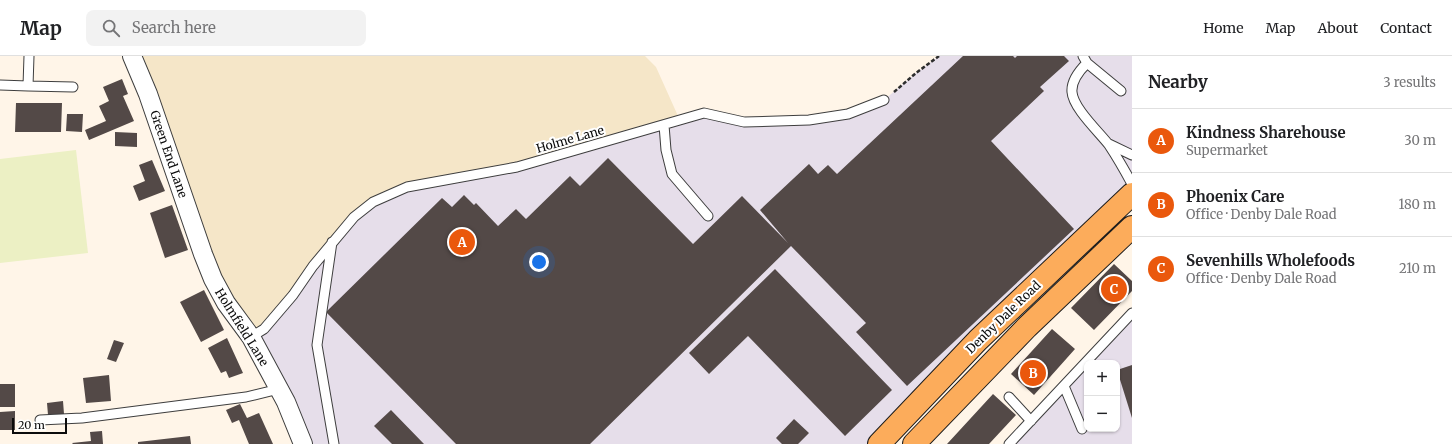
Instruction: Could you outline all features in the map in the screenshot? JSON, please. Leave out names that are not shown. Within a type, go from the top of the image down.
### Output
[{"type":"main road","name":"Denby Dale Road","points":[[879,444],[978,340],[1132,194]]},
{"type":"main road","name":"Denby Dale Road","points":[[914,444],[1026,327],[1132,227]]},
{"type":"street","name":"Green End Lane","points":[[132,56],[152,107],[203,254]]},
{"type":"street","name":"Holmfield Lane","points":[[203,254],[213,279],[226,303],[251,337],[286,402],[303,444]]},
{"type":"lane","points":[[28,86],[29,56]]},
{"type":"lane","points":[[1121,91],[1085,60],[1073,83],[1072,94],[1082,112],[1108,144],[1132,184]]},
{"type":"lane","points":[[0,85],[73,87]]},
{"type":"lane","name":"Holme Lane","points":[[251,337],[264,329],[293,295],[312,266],[354,217],[373,202],[407,187],[517,167],[704,112],[744,122],[810,120],[848,114],[884,100]]},
{"type":"lane","points":[[664,125],[666,150],[672,174],[708,216]]},
{"type":"lane","points":[[1108,144],[1132,155]]},
{"type":"lane","points":[[332,242],[317,345],[334,444]]},
{"type":"lane","points":[[1009,444],[1132,313]]},
{"type":"lane","points":[[1064,386],[1082,430]]},
{"type":"lane","points":[[40,420],[82,418],[246,397],[279,389]]},
{"type":"lane","points":[[1009,397],[1031,421]]},
{"type":"path","points":[[884,100],[939,56]]},
{"type":"shaded area","points":[[132,56],[645,56],[656,67],[678,116],[517,167],[407,187],[354,217],[293,295],[251,337],[238,320]]},
{"type":"shaded area","points":[[939,56],[1132,56],[1132,194],[879,444],[303,444],[251,337],[354,217],[407,187],[704,113],[744,122],[809,120],[884,100]]},
{"type":"shaded area","points":[[1132,313],[1132,444],[1009,444],[1084,364],[1084,432],[1120,432],[1120,360],[1088,360]]},
{"type":"green space","points":[[76,150],[88,253],[0,263],[0,159]]},
{"type":"building","points":[[963,56],[1013,56],[1015,58],[1017,56],[1064,56],[1069,61],[1040,87],[1044,91],[991,141],[1074,229],[907,386],[856,332],[866,323],[791,246],[590,444],[456,444],[326,312],[442,198],[452,207],[464,195],[474,205],[476,203],[498,226],[516,209],[526,219],[570,176],[580,186],[608,158],[693,244],[742,196],[788,243],[760,210],[809,164],[818,174],[828,165],[837,174]]},
{"type":"building","points":[[122,79],[128,94],[123,96],[134,121],[89,140],[85,130],[106,121],[99,106],[109,101],[103,87]]},
{"type":"building","points":[[16,103],[62,103],[61,132],[15,132]]},
{"type":"building","points":[[67,114],[83,114],[82,132],[66,131]]},
{"type":"building","points":[[115,132],[137,133],[137,147],[115,146]]},
{"type":"building","points":[[152,160],[165,191],[139,201],[133,186],[145,181],[139,165]]},
{"type":"building","points":[[172,205],[188,250],[165,258],[150,213]]},
{"type":"building","points":[[1114,264],[1132,281],[1132,291],[1094,330],[1071,308]]},
{"type":"building","points":[[775,269],[892,390],[845,436],[748,336],[709,374],[689,353]]},
{"type":"building","points":[[204,290],[224,330],[201,342],[180,302]]},
{"type":"building","points":[[1052,329],[1075,349],[1034,395],[1011,374]]},
{"type":"building","points":[[227,338],[243,373],[229,378],[226,371],[221,373],[208,348]]},
{"type":"building","points":[[114,340],[124,343],[116,362],[107,359]]},
{"type":"building","points":[[1132,365],[1132,418],[1120,380],[1120,369]]},
{"type":"building","points":[[109,375],[111,401],[86,403],[83,378]]},
{"type":"building","points":[[0,384],[15,384],[15,407],[0,407]]},
{"type":"building","points":[[993,394],[1016,415],[989,444],[947,444]]},
{"type":"building","points":[[63,401],[64,414],[48,415],[47,403]]},
{"type":"building","points":[[240,404],[247,418],[259,413],[273,444],[249,444],[239,420],[232,423],[226,410]]},
{"type":"building","points":[[391,410],[424,444],[392,444],[374,426]]},
{"type":"building","points":[[15,411],[15,430],[0,430],[0,412]]},
{"type":"building","points":[[794,419],[809,433],[798,444],[782,444],[776,438]]},
{"type":"building","points":[[102,431],[103,444],[72,443],[91,441],[90,432]]},
{"type":"building","points":[[190,436],[191,444],[138,444],[138,442]]},
{"type":"place","name":"Kindness Sharehouse","points":[[462,242]]},
{"type":"place","name":"Sevenhills Wholefoods","points":[[1114,289]]},
{"type":"place","name":"Phoenix Care","points":[[1033,373]]}]
